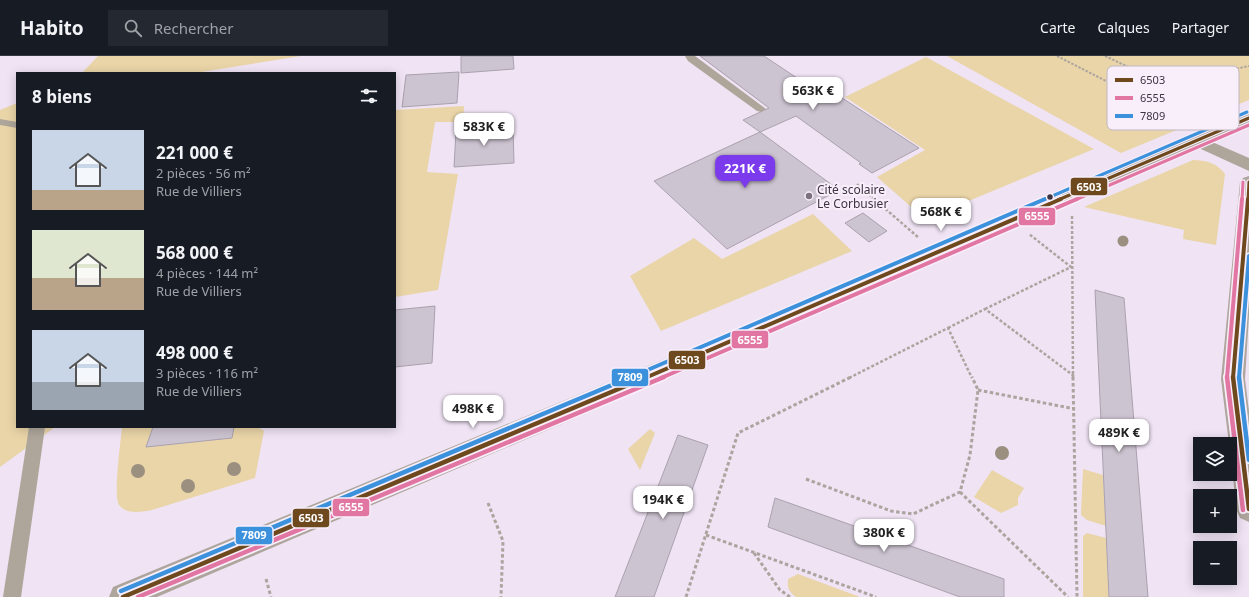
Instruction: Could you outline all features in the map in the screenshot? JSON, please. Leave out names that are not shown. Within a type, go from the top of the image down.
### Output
[{"type":"street","points":[[1239,122],[1249,118]]},
{"type":"street","points":[[123,597],[687,360],[1220,130]]},
{"type":"street","points":[[1196,140],[1249,179],[1233,379],[1248,498]]},
{"type":"lane","points":[[690,56],[691,60],[762,109]]},
{"type":"lane","points":[[0,122],[16,125]]},
{"type":"lane","points":[[12,597],[37,428]]},
{"type":"path","points":[[1057,56],[1107,81]]},
{"type":"path","points":[[1105,56],[1126,66]]},
{"type":"path","points":[[1239,68],[1249,66]]},
{"type":"path","points":[[857,184],[919,238]]},
{"type":"path","points":[[1072,215],[1071,267],[1075,410],[1077,597]]},
{"type":"path","points":[[1028,234],[1071,267]]},
{"type":"path","points":[[686,597],[738,433],[1071,267]]},
{"type":"path","points":[[985,309],[1074,376]]},
{"type":"path","points":[[806,479],[891,511],[913,514],[960,492],[970,455],[978,390],[948,328]]},
{"type":"path","points":[[978,390],[1075,410]]},
{"type":"path","points":[[960,492],[1068,597]]},
{"type":"path","points":[[488,503],[503,541],[501,597]]},
{"type":"path","points":[[706,535],[876,597]]},
{"type":"path","points":[[754,553],[780,590],[790,597]]},
{"type":"path","points":[[266,579],[270,597]]},
{"type":"shaded area","points":[[98,56],[301,56],[201,72],[83,72]]},
{"type":"shaded area","points":[[947,56],[1249,56],[1249,100],[1239,104],[1239,66],[1107,66],[1107,130],[1177,130],[1121,153]]},
{"type":"shaded area","points":[[926,57],[1094,149],[925,219],[877,177],[925,150],[845,97]]},
{"type":"shaded area","points":[[16,103],[16,428],[54,428],[0,467],[0,110]]},
{"type":"shaded area","points":[[464,106],[463,122],[435,122],[427,172],[458,174],[438,290],[396,297],[396,110]]},
{"type":"shaded area","points":[[1193,160],[1211,163],[1222,170],[1225,174],[1216,245],[1183,239],[1184,230],[1084,207]]},
{"type":"shaded area","points":[[813,214],[852,251],[661,331],[630,276],[694,238],[722,259]]},
{"type":"shaded area","points":[[122,428],[153,428],[147,447],[231,438],[234,428],[258,428],[264,431],[255,478],[152,510],[130,512],[119,505],[117,500]]},
{"type":"shaded area","points":[[650,429],[655,433],[640,470],[628,449]]},
{"type":"shaded area","points":[[1083,469],[1103,475],[1106,526],[1087,520],[1081,515]]},
{"type":"shaded area","points":[[992,470],[1024,488],[1018,498],[1018,505],[1001,513],[974,497]]},
{"type":"shaded area","points":[[1087,533],[1106,538],[1109,597],[1083,597],[1083,536]]},
{"type":"shaded area","points":[[798,574],[860,597],[796,597],[789,590],[788,579]]},
{"type":"building","points":[[461,56],[513,56],[514,69],[461,73]]},
{"type":"building","name":"Cité scolaire Le Corbusier","points":[[700,56],[764,56],[830,100],[839,96],[919,148],[872,173],[859,164],[861,163],[796,116],[760,132],[743,120],[769,108]]},
{"type":"building","points":[[459,72],[457,103],[402,107],[406,75]]},
{"type":"building","points":[[513,127],[514,163],[454,167],[456,131]]},
{"type":"building","points":[[760,132],[839,190],[727,249],[654,181]]},
{"type":"building","points":[[863,213],[887,231],[869,242],[845,223]]},
{"type":"building","points":[[1095,290],[1124,298],[1148,597],[1109,597]]},
{"type":"building","points":[[435,306],[432,363],[396,367],[396,310]]},
{"type":"building","points":[[153,428],[234,428],[232,438],[146,447]]},
{"type":"building","points":[[678,435],[708,445],[654,597],[615,597]]},
{"type":"building","points":[[775,498],[1004,579],[1004,597],[960,597],[768,527]]},
{"type":"transit line","name":"7809","points":[[1239,115],[1247,112]]},
{"type":"transit line","name":"6503","points":[[1239,122],[1249,118]]},
{"type":"transit line","name":"6555","points":[[1239,129],[1249,125]]},
{"type":"transit line","name":"7809","points":[[121,591],[685,354],[1205,130]]},
{"type":"transit line","name":"6503","points":[[123,597],[687,360],[1221,130]]},
{"type":"transit line","name":"6555","points":[[138,597],[689,366],[1237,130]]},
{"type":"transit line","name":"6555","points":[[1243,182],[1227,379],[1243,510]]},
{"type":"transit line","name":"6503","points":[[1249,182],[1233,379],[1249,509]]},
{"type":"transit line","name":"7809","points":[[1249,256],[1239,379],[1249,460]]},
{"type":"place","name":"Cité scolaire Le Corbusier","points":[[809,196]]}]
